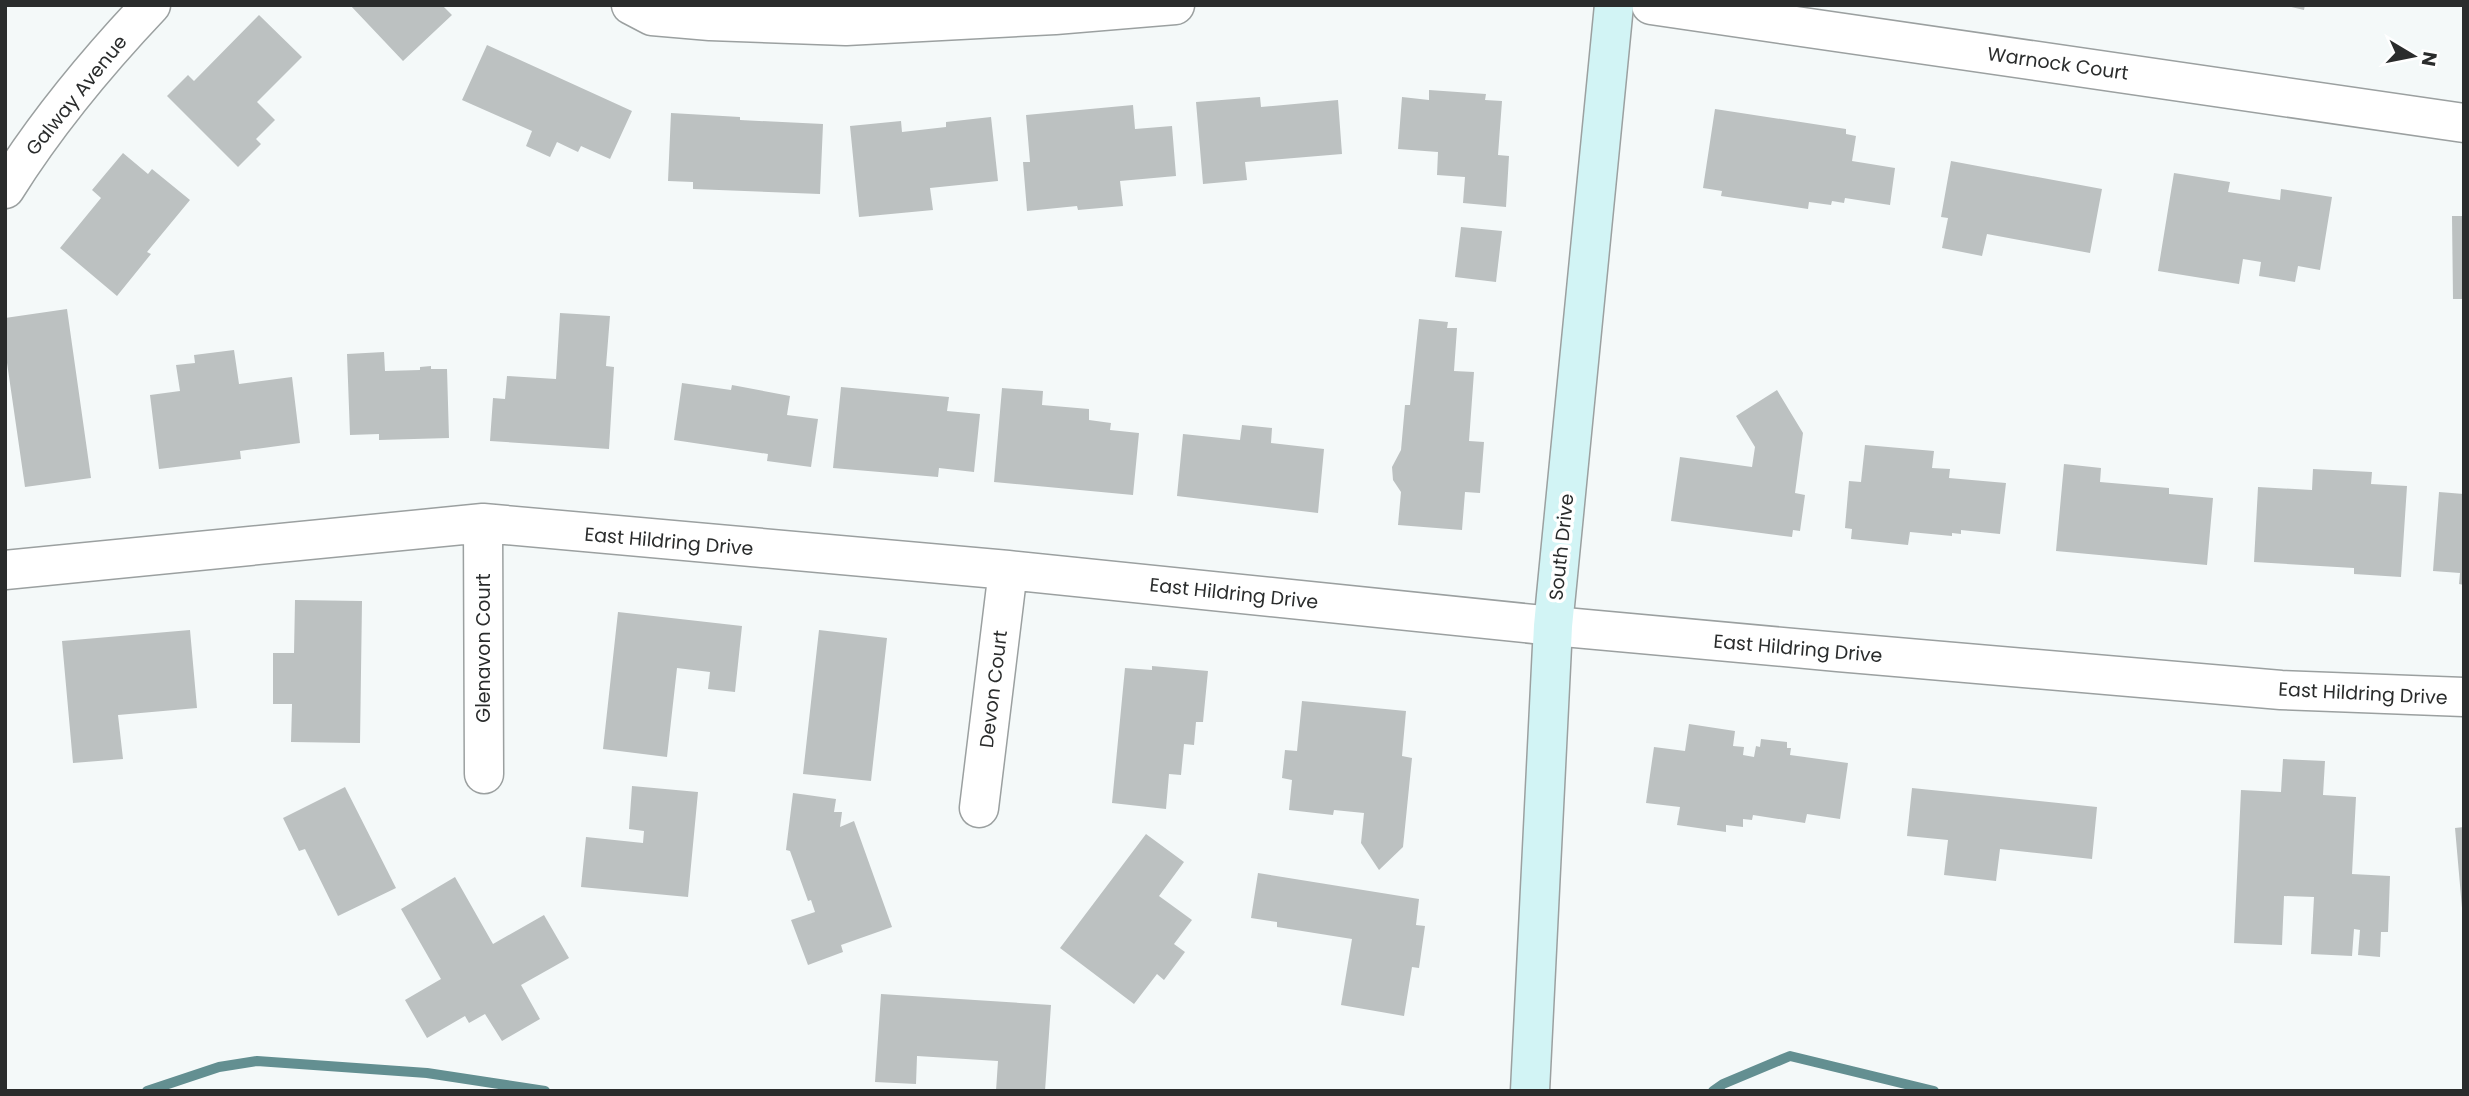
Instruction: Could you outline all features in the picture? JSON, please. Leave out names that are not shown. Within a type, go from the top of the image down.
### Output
[{"type":"street","name":"Galway Avenue","points":[[5,189],[35,141],[114,45],[151,5]]},
{"type":"street","points":[[631,5],[652,16],[846,26],[1158,6]]},
{"type":"street","name":"South Drive","points":[[1530,1091],[1553,626],[1614,5]]},
{"type":"street","name":"Warnock Court","points":[[1651,5],[2464,123]]},
{"type":"street","name":"East Hildring Drive","points":[[5,570],[483,523],[1007,570],[1553,626],[2281,690],[2464,697]]},
{"type":"street","name":"Glenavon Court","points":[[483,523],[484,774]]},
{"type":"street","name":"Devon Court","points":[[979,808],[1007,570]]},
{"type":"building","points":[[350,5],[442,5],[452,15],[403,61]]},
{"type":"building","points":[[2283,5],[2305,5],[2304,10]]},
{"type":"building","points":[[259,15],[302,57],[257,102],[275,120],[256,139],[261,144],[238,167],[167,96],[188,75],[194,81]]},
{"type":"building","points":[[487,45],[632,111],[610,159],[581,146],[578,152],[557,142],[550,157],[526,146],[532,131],[462,100]]},
{"type":"building","points":[[1429,90],[1486,94],[1485,100],[1502,101],[1498,155],[1509,156],[1506,207],[1463,203],[1465,177],[1437,175],[1438,152],[1398,149],[1402,97],[1429,100]]},
{"type":"building","points":[[1260,97],[1261,107],[1338,100],[1342,154],[1245,162],[1247,180],[1203,184],[1196,102]]},
{"type":"building","points":[[1133,105],[1135,129],[1172,126],[1176,176],[1120,181],[1123,206],[1078,210],[1077,206],[1027,211],[1023,162],[1030,162],[1026,115]]},
{"type":"building","points":[[1715,109],[1846,129],[1846,134],[1856,136],[1852,161],[1895,168],[1890,205],[1845,198],[1844,203],[1832,201],[1831,205],[1809,202],[1808,209],[1721,196],[1722,191],[1703,188]]},
{"type":"building","points":[[671,113],[823,124],[820,194],[693,189],[693,182],[668,181]]},
{"type":"building","points":[[991,117],[998,181],[930,188],[933,210],[859,217],[850,126],[901,121],[902,132],[946,127],[946,122]]},
{"type":"building","points":[[123,153],[148,174],[152,169],[190,200],[147,252],[151,254],[117,296],[60,248],[101,198],[92,190]]},
{"type":"building","points":[[1951,161],[2102,189],[2090,253],[1987,234],[1982,256],[1942,248],[1948,218],[1941,217]]},
{"type":"building","points":[[2174,173],[2230,182],[2228,192],[2280,200],[2281,189],[2332,197],[2320,270],[2298,266],[2295,282],[2259,276],[2261,262],[2243,259],[2239,284],[2158,271]]},
{"type":"building","points":[[2452,216],[2464,216],[2464,299],[2453,299]]},
{"type":"building","points":[[1461,227],[1502,231],[1496,282],[1455,277]]},
{"type":"building","points":[[67,309],[91,478],[25,487],[5,349],[5,318]]},
{"type":"building","points":[[560,313],[610,316],[606,366],[614,367],[609,449],[490,441],[493,398],[505,399],[507,376],[556,379]]},
{"type":"building","points":[[1419,319],[1448,322],[1447,328],[1457,328],[1454,371],[1474,372],[1469,441],[1484,442],[1480,493],[1465,492],[1462,530],[1398,525],[1401,492],[1393,480],[1392,467],[1401,450],[1405,405],[1410,405]]},
{"type":"building","points":[[234,350],[239,384],[292,377],[300,443],[240,451],[241,459],[159,469],[150,395],[180,391],[176,365],[195,363],[194,355]]},
{"type":"building","points":[[384,352],[385,371],[420,370],[420,367],[431,366],[431,369],[447,369],[449,438],[379,440],[379,434],[350,435],[347,354]]},
{"type":"building","points":[[682,383],[731,390],[732,385],[790,396],[787,415],[818,419],[811,467],[767,461],[768,454],[674,440]]},
{"type":"building","points":[[841,387],[949,397],[947,411],[980,414],[974,472],[939,468],[938,477],[833,468]]},
{"type":"building","points":[[1002,388],[1043,391],[1042,405],[1089,409],[1089,420],[1111,423],[1110,430],[1139,433],[1133,495],[994,482]]},
{"type":"building","points":[[1777,390],[1803,433],[1795,493],[1805,495],[1800,531],[1793,530],[1792,537],[1671,521],[1680,457],[1752,467],[1755,447],[1736,416]]},
{"type":"building","points":[[1242,425],[1272,428],[1271,443],[1324,449],[1318,513],[1177,496],[1183,434],[1240,440]]},
{"type":"building","points":[[1865,445],[1934,451],[1932,468],[1950,469],[1949,478],[2006,483],[2000,534],[1961,530],[1961,534],[1952,533],[1952,536],[1910,532],[1908,545],[1851,539],[1852,529],[1845,528],[1849,481],[1861,482]]},
{"type":"building","points":[[2064,464],[2101,468],[2100,482],[2169,488],[2169,494],[2213,498],[2207,565],[2056,551]]},
{"type":"building","points":[[2313,469],[2372,472],[2371,484],[2407,486],[2401,577],[2354,574],[2354,568],[2254,562],[2258,487],[2312,490]]},
{"type":"building","points":[[2439,492],[2464,494],[2464,585],[2459,584],[2460,573],[2433,571]]},
{"type":"building","points":[[295,600],[362,601],[360,743],[291,742],[292,704],[273,704],[273,653],[294,653]]},
{"type":"building","points":[[618,612],[742,626],[735,692],[708,689],[710,672],[677,668],[667,757],[603,749]]},
{"type":"building","points":[[190,630],[197,708],[118,715],[123,759],[73,763],[62,641]]},
{"type":"building","points":[[819,630],[887,638],[871,781],[803,774]]},
{"type":"building","points":[[1152,666],[1208,671],[1203,722],[1196,722],[1194,745],[1184,744],[1181,775],[1169,774],[1166,809],[1112,803],[1125,668],[1152,670]]},
{"type":"building","points":[[1302,701],[1406,711],[1402,756],[1412,758],[1403,847],[1379,870],[1361,843],[1364,813],[1334,810],[1333,815],[1289,810],[1292,780],[1282,778],[1285,750],[1297,751]]},
{"type":"building","points":[[1689,724],[1735,731],[1733,746],[1744,747],[1743,755],[1754,757],[1756,746],[1760,747],[1761,739],[1787,742],[1787,748],[1791,748],[1790,755],[1848,763],[1840,819],[1807,814],[1805,823],[1753,815],[1752,820],[1743,819],[1743,827],[1726,825],[1726,832],[1677,825],[1680,807],[1646,803],[1654,747],[1685,751]]},
{"type":"building","points":[[2283,759],[2325,761],[2323,795],[2356,797],[2352,874],[2390,876],[2388,932],[2381,932],[2380,957],[2358,955],[2360,930],[2354,929],[2352,956],[2311,954],[2314,897],[2284,896],[2282,945],[2234,943],[2241,790],[2281,792]]},
{"type":"building","points":[[632,786],[698,792],[688,897],[581,887],[586,837],[643,843],[644,831],[629,829]]},
{"type":"building","points":[[345,787],[396,888],[338,916],[305,849],[299,851],[283,818]]},
{"type":"building","points":[[1912,788],[2097,807],[2092,859],[2000,849],[1996,881],[1944,875],[1948,840],[1907,836]]},
{"type":"building","points":[[793,793],[836,799],[834,812],[842,812],[840,827],[854,821],[892,927],[841,945],[843,952],[808,965],[791,920],[815,912],[811,900],[808,901],[790,851],[786,850]]},
{"type":"building","points":[[2464,827],[2464,908],[2462,908],[2455,828]]},
{"type":"building","points":[[1146,834],[1184,862],[1159,896],[1192,920],[1174,944],[1185,952],[1164,980],[1157,974],[1134,1004],[1060,948]]},
{"type":"building","points":[[1258,873],[1419,899],[1416,925],[1425,926],[1419,968],[1412,967],[1404,1016],[1341,1005],[1352,939],[1277,927],[1277,922],[1251,918]]},
{"type":"building","points":[[455,877],[493,944],[544,915],[569,958],[521,985],[540,1019],[502,1041],[485,1014],[469,1023],[465,1016],[427,1038],[405,1000],[441,979],[401,909]]},
{"type":"building","points":[[881,994],[1051,1005],[1045,1091],[996,1091],[998,1061],[917,1056],[916,1084],[875,1082]]},
{"type":"waterway","points":[[1713,1091],[1723,1084],[1790,1056],[1934,1091]]},
{"type":"waterway","points":[[147,1091],[219,1067],[257,1061],[427,1073],[545,1091]]}]
